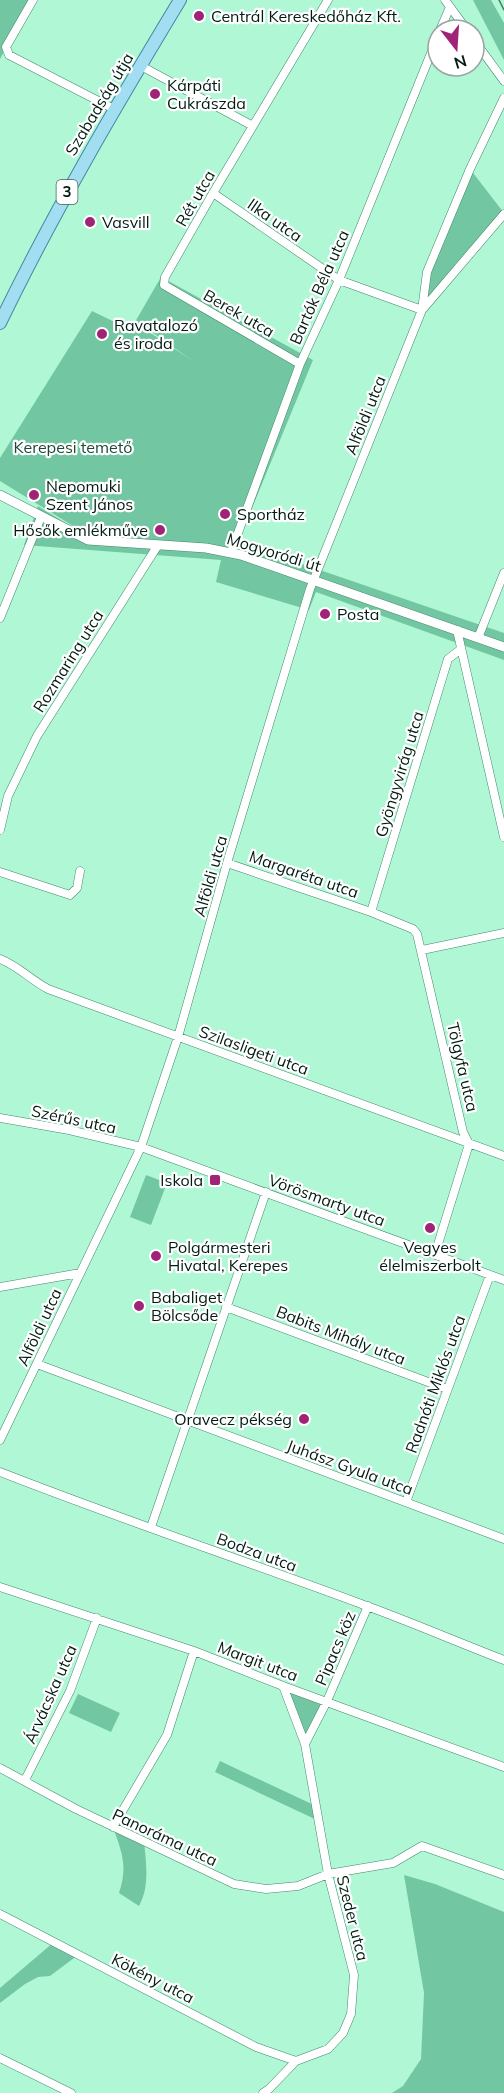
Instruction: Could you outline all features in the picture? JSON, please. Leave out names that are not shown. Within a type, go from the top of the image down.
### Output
[{"type":"main road","name":"Szabadság útja","points":[[0,323],[37,247],[114,109],[180,0]]},
{"type":"street","points":[[33,0],[6,47],[9,55],[114,109]]},
{"type":"street","name":"Rét utca","points":[[164,285],[165,277],[213,193],[328,0]]},
{"type":"street","points":[[447,4],[458,18]]},
{"type":"street","points":[[486,56],[504,81]]},
{"type":"street","points":[[141,66],[254,126]]},
{"type":"street","name":"Bartók Béla utca","points":[[231,552],[300,364],[339,280],[426,66]]},
{"type":"street","name":"Alföldi utca","points":[[0,1440],[141,1147],[178,1037],[227,862],[313,579],[422,310],[427,272],[471,168],[504,98]]},
{"type":"street","name":"Ilka utca","points":[[213,193],[339,280],[422,310]]},
{"type":"street","name":"Alföldi utca","points":[[422,310],[504,214]]},
{"type":"street","name":"Berek utca","points":[[164,285],[300,364]]},
{"type":"street","name":"Mogyoródi út","points":[[0,495],[88,540],[206,548],[231,552],[504,647]]},
{"type":"street","points":[[0,618],[41,517]]},
{"type":"street","name":"Rozmaring utca","points":[[0,830],[4,794],[37,736],[158,545]]},
{"type":"street","points":[[478,638],[504,573]]},
{"type":"street","points":[[457,630],[504,837]]},
{"type":"street","name":"Gyöngyvirág utca","points":[[371,912],[448,659],[460,649]]},
{"type":"street","name":"Margaréta utca","points":[[227,862],[371,912]]},
{"type":"street","points":[[0,872],[70,895],[76,888],[80,871]]},
{"type":"street","name":"Tölgyfa utca","points":[[371,912],[413,929],[417,934],[464,1132],[469,1144]]},
{"type":"street","points":[[422,950],[504,933]]},
{"type":"street","name":"Szilasligeti utca","points":[[0,959],[12,964],[48,989],[504,1156]]},
{"type":"street","name":"Szérűs utca","points":[[0,1118],[69,1130],[141,1147]]},
{"type":"street","points":[[435,1254],[469,1144]]},
{"type":"street","name":"Vörösmarty utca","points":[[141,1147],[504,1280]]},
{"type":"street","points":[[151,1527],[266,1192]]},
{"type":"street","points":[[0,1287],[80,1273]]},
{"type":"street","name":"Radnóti Miklós utca","points":[[406,1502],[490,1275]]},
{"type":"street","name":"Babits Mihály utca","points":[[226,1307],[447,1389]]},
{"type":"street","name":"Juhász Gyula utca","points":[[37,1364],[504,1539]]},
{"type":"street","name":"Bodza utca","points":[[0,1472],[368,1606],[504,1660]]},
{"type":"street","name":"Margit utca","points":[[0,1587],[194,1651],[504,1767]]},
{"type":"street","name":"Pipacs köz","points":[[327,1701],[368,1606]]},
{"type":"street","name":"Árvácska utca","points":[[25,1780],[70,1691],[97,1618]]},
{"type":"street","points":[[114,1827],[167,1735],[194,1651]]},
{"type":"street","name":"Szeder utca","points":[[263,2093],[296,2061],[328,2049],[343,2033],[351,2014],[354,1975],[328,1874],[305,1744],[283,1686]]},
{"type":"street","points":[[305,1744],[327,1701]]},
{"type":"street","name":"Panoráma utca","points":[[0,1768],[75,1809],[234,1884],[266,1889],[298,1886],[328,1874],[393,1863],[422,1846],[504,1875]]},
{"type":"street","name":"Kökény utca","points":[[0,1914],[256,2047],[296,2061]]},
{"type":"street","points":[[0,2058],[71,2093]]},
{"type":"green space","points":[[0,0],[33,0],[0,59]]},
{"type":"green space","points":[[473,0],[491,0],[504,23],[504,60],[486,25],[486,18],[482,18]]},
{"type":"green space","points":[[470,169],[504,213],[422,310],[427,272]]},
{"type":"green space","name":"Kerepesi temető","points":[[161,277],[313,360],[238,542],[504,633],[504,660],[316,592],[309,610],[216,582],[221,560],[24,545],[38,506],[72,527],[89,530],[73,526],[0,481],[0,458],[92,311],[131,330],[143,328],[193,361],[143,326],[131,329]]},
{"type":"green space","points":[[146,1175],[167,1183],[151,1225],[130,1217]]},
{"type":"green space","points":[[283,1686],[327,1701],[305,1744]]},
{"type":"green space","points":[[78,1694],[120,1713],[111,1732],[69,1713]]},
{"type":"green space","points":[[220,1761],[316,1806],[319,1821],[215,1772]]},
{"type":"green space","points":[[113,1827],[144,1841],[146,1882],[139,1906],[119,1893],[123,1875],[123,1860]]},
{"type":"green space","points":[[404,1875],[435,1884],[504,1912],[504,2093],[392,2093],[403,2086],[421,2059],[424,1993]]},
{"type":"green space","points":[[54,1942],[78,1955],[50,1976],[38,1977],[25,1984],[0,2003],[0,1988]]},
{"type":"tram line","points":[[499,0],[504,10]]},
{"type":"place","name":"Centrál Kereskedőház Kft.","points":[[199,16]]},
{"type":"place","name":"Kárpáti Cukrászda","points":[[155,94]]},
{"type":"place","name":"Vasvill","points":[[90,222]]},
{"type":"place","name":"Ravatalozó és iroda","points":[[102,334]]},
{"type":"place","name":"Nepomuki Szent János","points":[[34,495]]},
{"type":"place","name":"Sportház","points":[[225,514]]},
{"type":"place","name":"Hősők emlékműve","points":[[160,530]]},
{"type":"place","name":"Posta","points":[[325,614]]},
{"type":"place","name":"Iskola","points":[[215,1180]]},
{"type":"place","name":"Vegyes élelmiszerbolt","points":[[430,1228]]},
{"type":"place","name":"Polgármesteri Hivatal, Kerepes","points":[[156,1256]]},
{"type":"place","name":"Babaliget Bölcsőde","points":[[139,1306]]},
{"type":"place","name":"Oravecz pékség","points":[[304,1419]]}]
